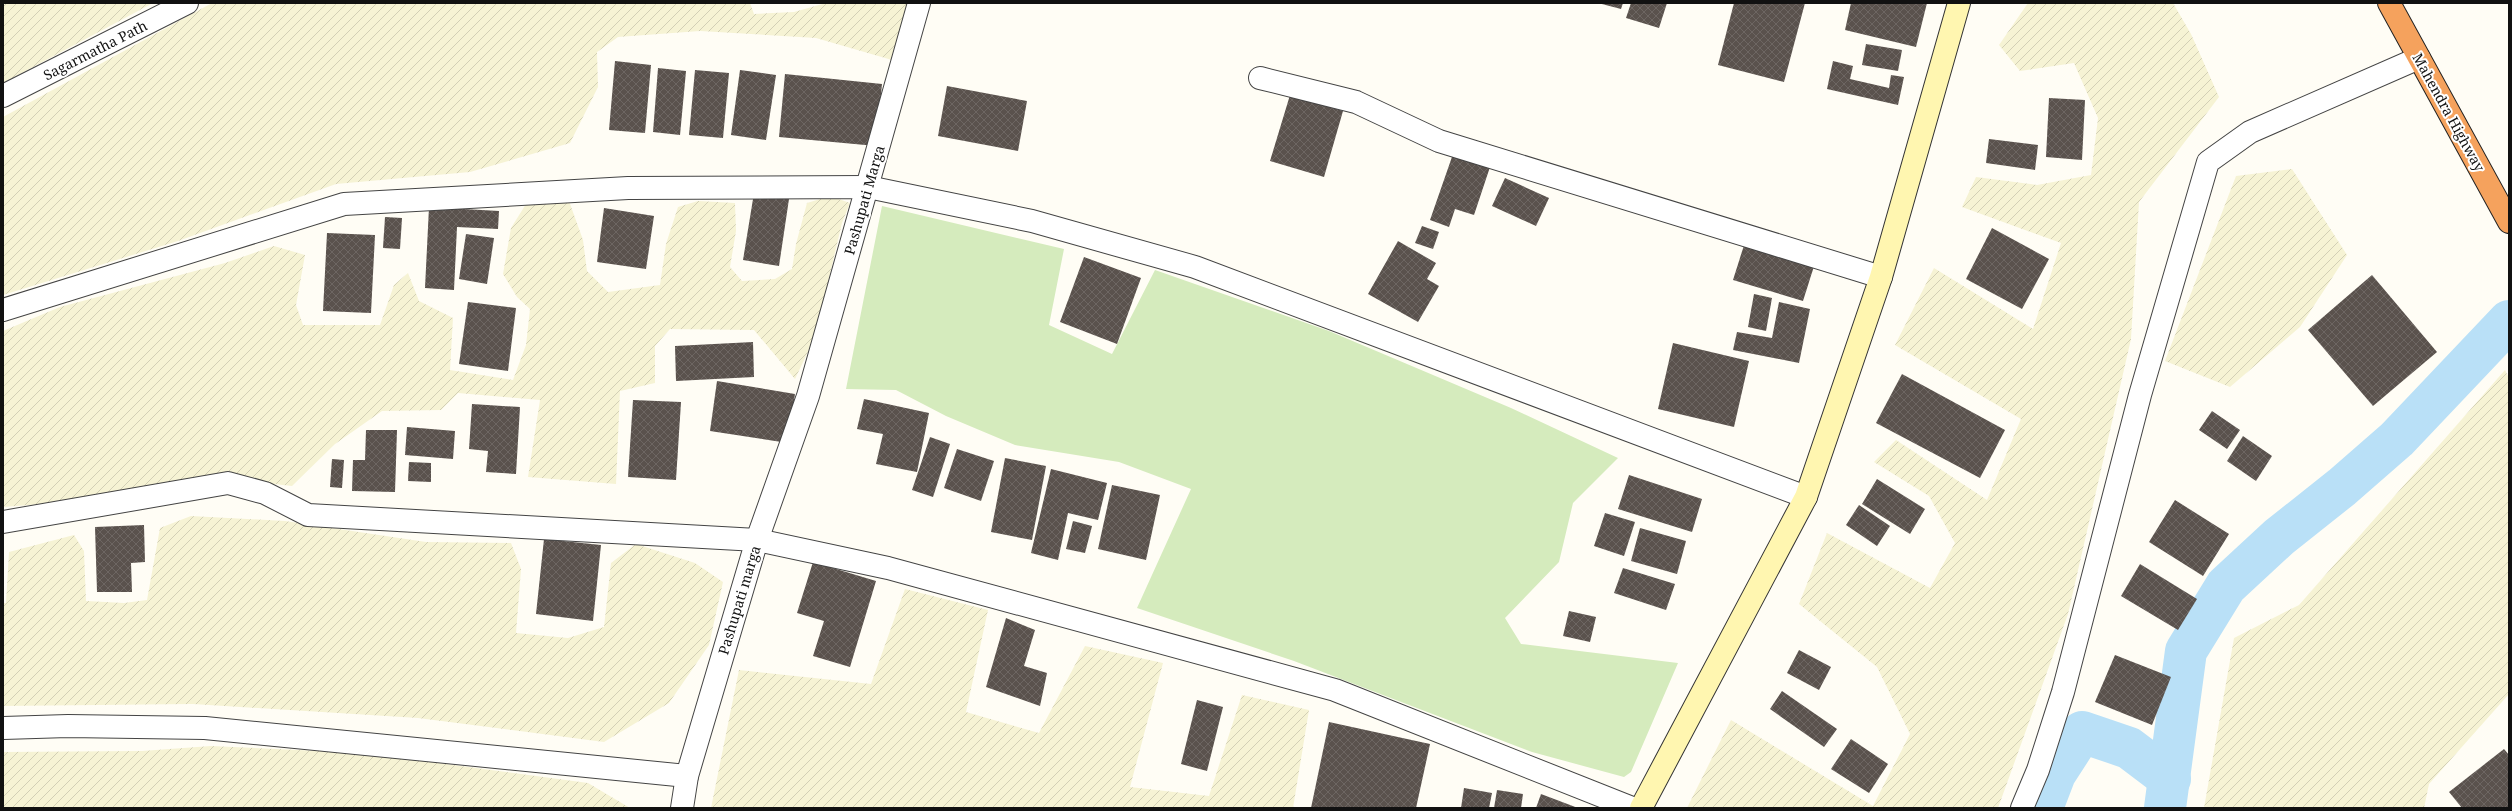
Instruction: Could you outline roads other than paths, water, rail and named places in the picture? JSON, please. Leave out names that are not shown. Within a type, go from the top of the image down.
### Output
[{"type":"highway","name":"Mahendra Highway","points":[[2389,3],[2505,214]]},
{"type":"street","name":"Sagarmatha Path","points":[[3,96],[187,3]]},
{"type":"street","name":"Pashupati Marga","points":[[808,396],[919,3]]},
{"type":"street","points":[[1641,808],[1806,497],[1881,277],[1959,3]]},
{"type":"street","points":[[2022,808],[2038,770],[2063,692],[2140,395],[2208,162],[2250,132],[2419,58]]},
{"type":"street","points":[[1260,78],[1356,102],[1439,141],[1881,277]]},
{"type":"street","points":[[3,310],[344,204],[628,188],[868,187],[1032,221],[1195,267],[1806,497]]},
{"type":"street","name":"Pashupati marga","points":[[682,808],[687,776],[757,540],[808,396]]},
{"type":"street","points":[[3,522],[228,483],[266,493],[308,515],[757,540],[888,568],[1335,690],[1632,808]]},
{"type":"street","points":[[3,728],[68,726],[205,728],[687,776]]},
{"type":"waterway","points":[[2165,808],[2186,651],[2226,586],[2279,537],[2342,487],[2397,439],[2509,321]]},
{"type":"waterway","points":[[2042,808],[2055,774],[2082,732],[2129,748],[2170,779]]}]
